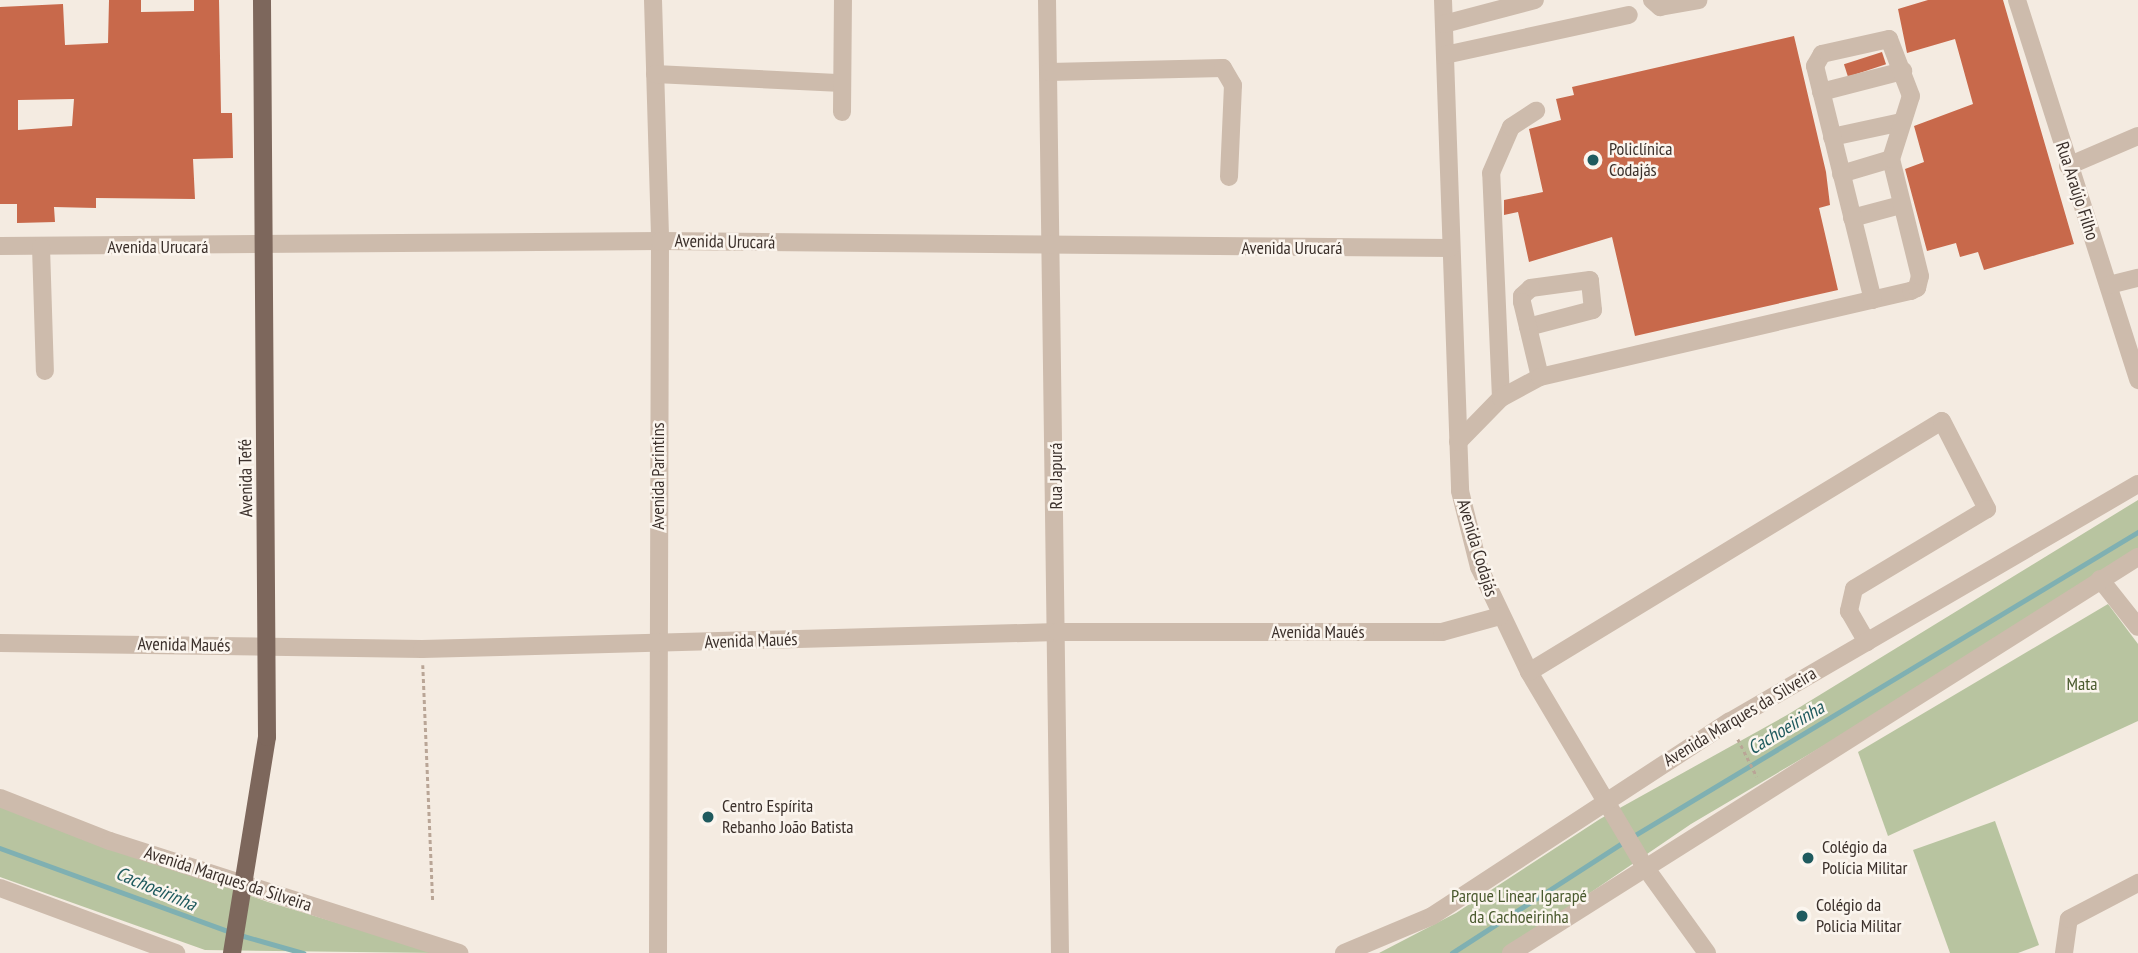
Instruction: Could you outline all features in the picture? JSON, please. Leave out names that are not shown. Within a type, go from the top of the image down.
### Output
[{"type":"main road","name":"Avenida Tefé","points":[[232,953],[247,887],[267,737],[270,646],[262,0]]},
{"type":"street","name":"Avenida Parintins","points":[[653,0],[660,241],[658,953]]},
{"type":"street","points":[[842,112],[843,0]]},
{"type":"street","name":"Rua Japurá","points":[[1047,0],[1055,248],[1060,953]]},
{"type":"street","name":"Avenida Codajás","points":[[1443,0],[1460,491],[1500,616],[1529,672],[1641,860],[1707,953]]},
{"type":"street","points":[[1444,24],[1535,0]]},
{"type":"street","points":[[1652,0],[1660,7],[1698,0]]},
{"type":"street","name":"Rua Araújo Filho","points":[[2017,0],[2138,380]]},
{"type":"street","points":[[1445,55],[1629,15]]},
{"type":"street","points":[[1458,442],[1501,398],[1540,377],[1872,300],[1920,282],[1891,159],[1910,96],[1889,38],[1822,54],[1815,66],[1872,300]]},
{"type":"street","points":[[1049,72],[1223,68],[1233,85],[1229,177]]},
{"type":"street","points":[[1821,92],[1903,71]]},
{"type":"street","points":[[655,74],[842,83]]},
{"type":"street","points":[[1501,398],[1491,173],[1497,147],[1511,127],[1535,111]]},
{"type":"street","points":[[1832,137],[1902,122]]},
{"type":"street","points":[[2068,166],[2138,136]]},
{"type":"street","points":[[1841,174],[1891,159]]},
{"type":"street","points":[[1852,218],[1901,205]]},
{"type":"street","name":"Avenida Urucará","points":[[0,246],[264,247],[660,241],[1055,248],[1450,248]]},
{"type":"street","points":[[41,247],[44,371]]},
{"type":"street","points":[[2109,285],[2138,278]]},
{"type":"street","points":[[1528,327],[1540,377]]},
{"type":"street","points":[[1529,672],[1942,421],[1987,509],[1854,589],[1849,611],[1867,642]]},
{"type":"street","name":"Avenida Marques da Silveira","points":[[1344,953],[1432,916],[1610,807],[1867,642],[2138,484]]},
{"type":"street","points":[[1511,953],[1641,860],[2138,557]]},
{"type":"street","points":[[2100,579],[2138,627]]},
{"type":"street","name":"Avenida Maués","points":[[0,643],[422,649],[1057,632],[1442,632],[1500,616]]},
{"type":"street","name":"Avenida Marques da Silveira","points":[[0,798],[247,887],[459,953]]},
{"type":"street","points":[[2064,953],[2069,919],[2138,883]]},
{"type":"street","points":[[0,888],[176,953]]},
{"type":"path","points":[[422,649],[433,903]]},
{"type":"path","points":[[1738,739],[1761,786]]},
{"type":"green space","name":"Parque Linear Igarapé da Cachoeirinha","points":[[2138,500],[2138,560],[1691,824],[1502,953],[1379,953],[1456,913],[1600,819],[1787,715]]},
{"type":"green space","name":"Mata","points":[[2108,604],[2138,644],[2138,721],[1888,836],[1858,752]]},
{"type":"green space","points":[[0,806],[268,902],[438,953],[205,950],[0,877]]},
{"type":"green space","points":[[1995,821],[2039,945],[2018,953],[1950,953],[1913,850]]},
{"type":"building","points":[[109,0],[141,0],[141,12],[194,11],[194,0],[219,0],[221,113],[232,113],[233,158],[193,159],[195,199],[96,198],[96,208],[54,207],[55,222],[17,223],[17,204],[0,204],[0,7],[63,4],[65,45],[108,43]],"holes":[[[74,99],[72,126],[18,130],[18,100]]]},
{"type":"building","points":[[1928,0],[2003,0],[2074,244],[1984,270],[1978,252],[1960,257],[1956,243],[1927,251],[1905,169],[1924,162],[1914,126],[1973,104],[1955,39],[1907,53],[1898,9]]},
{"type":"building","points":[[1794,36],[1826,172],[1830,205],[1819,208],[1838,290],[1635,336],[1612,237],[1529,262],[1518,212],[1504,215],[1504,200],[1543,192],[1529,129],[1561,120],[1556,99],[1574,95],[1572,87]]},
{"type":"building","points":[[1882,52],[1886,64],[1848,77],[1844,64]]},
{"type":"waterway","name":"Cachoeirinha","points":[[1632,837],[2138,532]]},
{"type":"waterway","name":"Cachoeirinha","points":[[1452,953],[1625,841]]},
{"type":"waterway","name":"Cachoeirinha","points":[[0,848],[231,932]]},
{"type":"waterway","name":"Cachoeirinha","points":[[240,935],[303,953]]},
{"type":"place","name":"Policlínica Codajás","points":[[1593,160]]},
{"type":"place","name":"Centro Espírita Rebanho João Batista","points":[[708,817]]},
{"type":"place","name":"Colégio da Polícia Militar","points":[[1808,858]]},
{"type":"place","name":"Colégio da Policia Militar","points":[[1802,916]]}]
